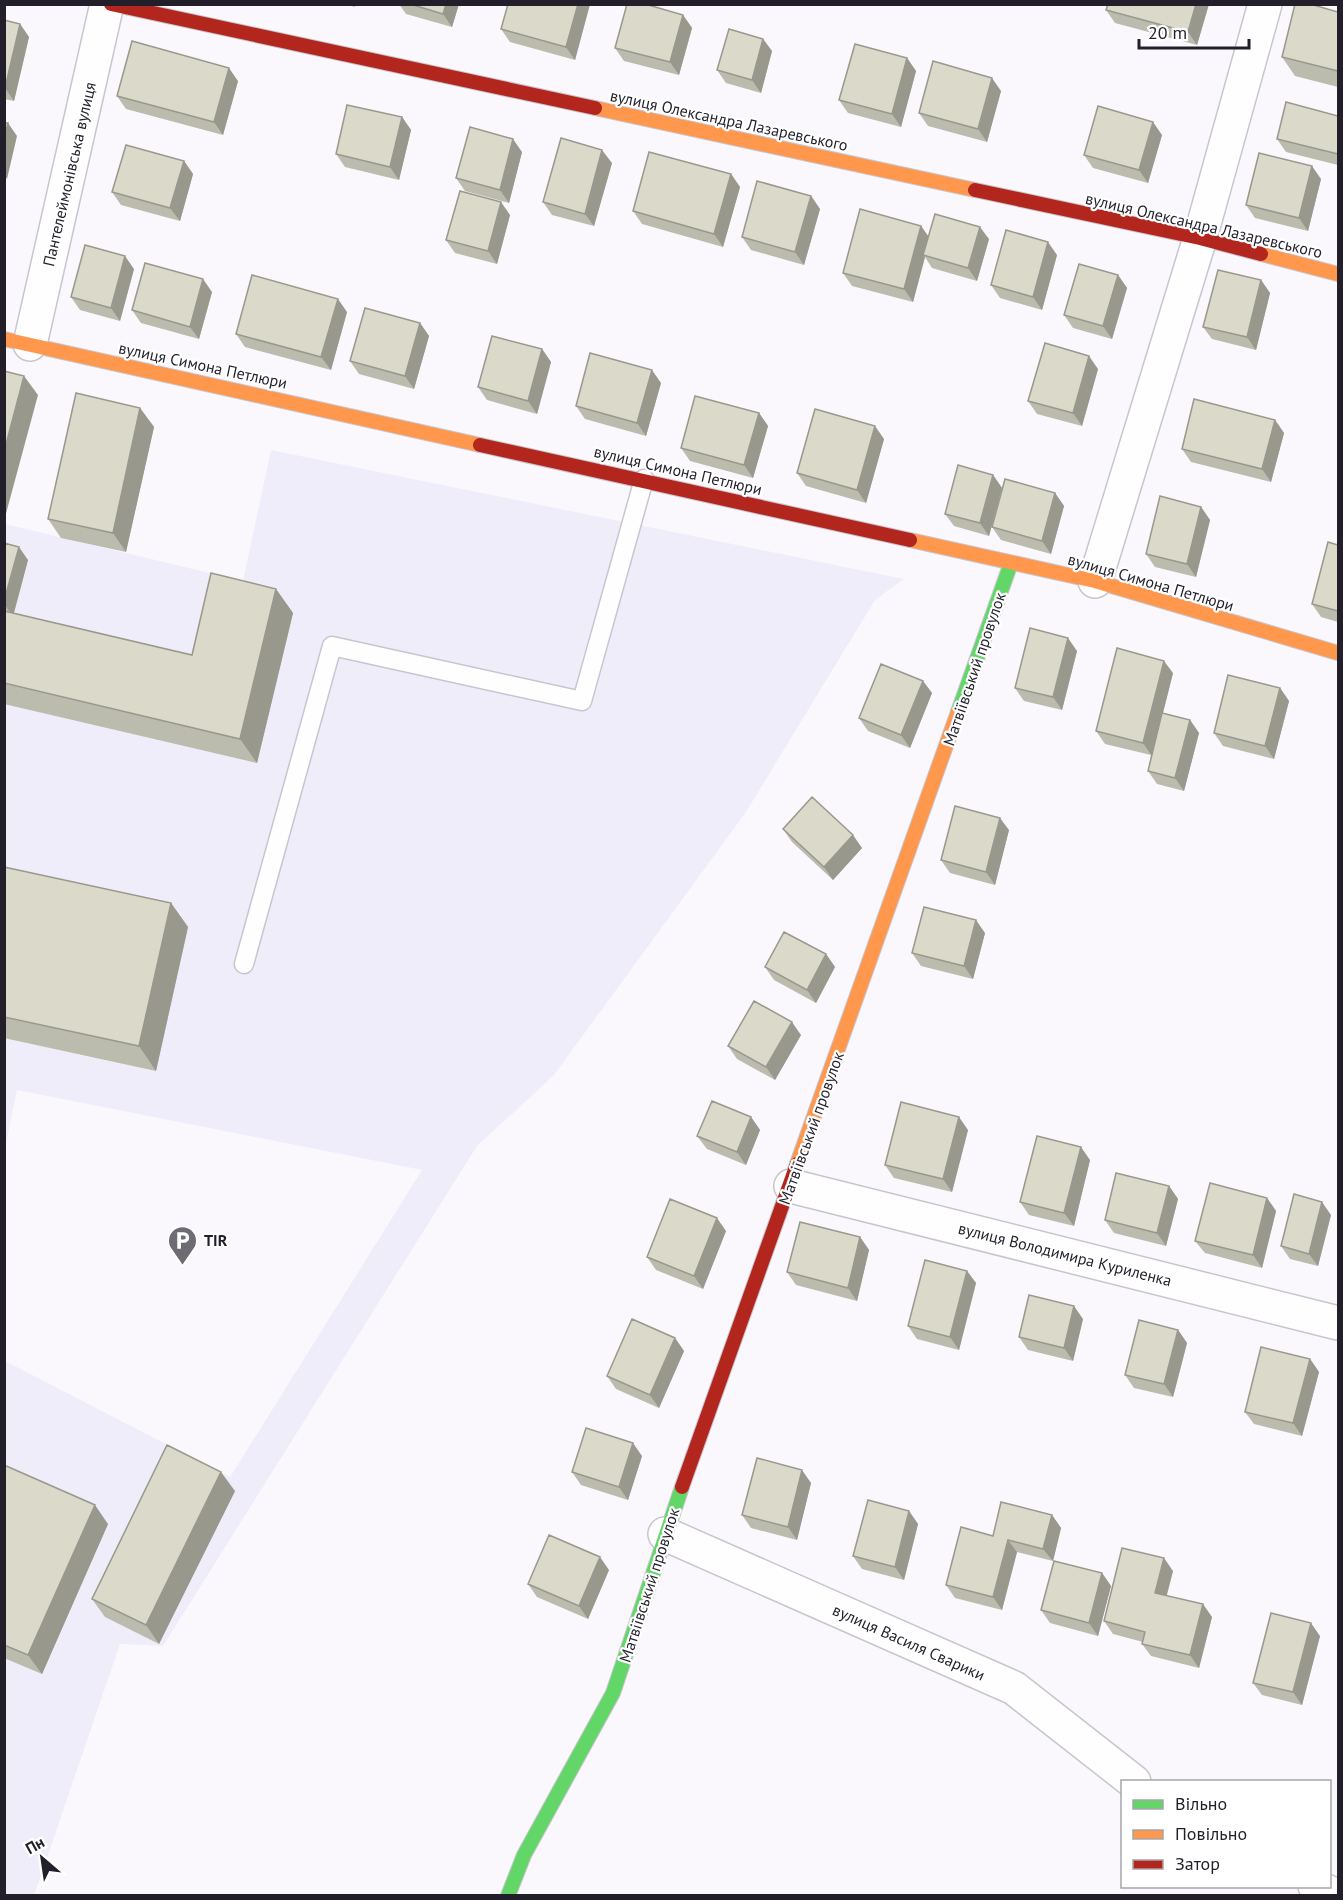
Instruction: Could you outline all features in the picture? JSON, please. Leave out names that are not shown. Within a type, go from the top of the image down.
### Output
[{"type":"street","name":"вулиця Олександра Лазаревського","points":[[109,4],[1200,238],[1338,274]]},
{"type":"street","name":"Пантелеймонівська вулиця","points":[[17,342],[109,4]]},
{"type":"street","points":[[1095,581],[1200,238],[1265,4]]},
{"type":"street","name":"вулиця Симона Петлюри","points":[[17,342],[644,479],[1095,581],[1338,653]]},
{"type":"street","name":"Матвіївський провулок","points":[[508,1896],[524,1855],[613,1693],[665,1534],[791,1186],[1011,563]]},
{"type":"street","name":"вулиця Володимира Куриленка","points":[[791,1186],[1338,1323]]},
{"type":"street","name":"вулиця Василя Сварики","points":[[665,1534],[1014,1688],[1131,1780]]},
{"type":"street","points":[[1317,1888],[1336,1896]]},
{"type":"lane","points":[[244,964],[332,646],[582,701],[644,479]]},
{"type":"shaded area","points":[[271,450],[904,579],[875,600],[746,812],[554,1075],[477,1146],[163,1646],[120,1644],[34,1896],[5,1895],[5,1361],[230,1477],[422,1170],[17,1090],[5,1148],[5,524],[243,581]]},
{"type":"building","points":[[410,4],[446,4],[443,14]]},
{"type":"building","points":[[508,4],[578,4],[566,47],[501,29]]},
{"type":"building","points":[[627,4],[645,4],[683,15],[670,62],[615,48]]},
{"type":"building","points":[[1108,4],[1196,4],[1188,32],[1106,10]]},
{"type":"building","points":[[1295,4],[1310,4],[1338,12],[1338,71],[1282,57]]},
{"type":"building","points":[[4,20],[20,24],[5,88],[4,88]]},
{"type":"building","points":[[729,29],[763,39],[752,80],[717,70]]},
{"type":"building","points":[[132,41],[229,68],[214,122],[117,96]]},
{"type":"building","points":[[855,44],[907,58],[892,114],[839,100]]},
{"type":"building","points":[[933,61],[992,78],[978,129],[919,113]]},
{"type":"building","points":[[1286,102],[1338,116],[1338,154],[1277,139]]},
{"type":"building","points":[[347,105],[402,117],[390,167],[336,154]]},
{"type":"building","points":[[1098,106],[1153,122],[1139,170],[1084,155]]},
{"type":"building","points":[[4,123],[8,123],[4,138]]},
{"type":"building","points":[[470,127],[513,139],[500,190],[456,178]]},
{"type":"building","points":[[561,138],[602,150],[585,214],[543,202]]},
{"type":"building","points":[[126,145],[184,161],[170,208],[112,192]]},
{"type":"building","points":[[649,152],[731,174],[714,234],[633,211]]},
{"type":"building","points":[[1259,153],[1312,166],[1299,218],[1246,205]]},
{"type":"building","points":[[757,181],[811,196],[795,252],[742,237]]},
{"type":"building","points":[[460,191],[501,202],[488,251],[446,240]]},
{"type":"building","points":[[860,209],[921,226],[904,289],[843,273]]},
{"type":"building","points":[[935,214],[980,227],[968,268],[923,255]]},
{"type":"building","points":[[1006,230],[1048,242],[1033,297],[991,285]]},
{"type":"building","points":[[85,245],[125,256],[111,308],[71,297]]},
{"type":"building","points":[[145,263],[203,279],[190,327],[132,310]]},
{"type":"building","points":[[1079,264],[1118,275],[1103,326],[1064,315]]},
{"type":"building","points":[[1218,270],[1261,280],[1247,337],[1203,327]]},
{"type":"building","points":[[252,275],[338,299],[321,357],[236,334]]},
{"type":"building","points":[[365,308],[420,323],[405,376],[350,361]]},
{"type":"building","points":[[492,336],[542,349],[528,401],[478,387]]},
{"type":"building","points":[[1045,343],[1089,356],[1073,413],[1028,401]]},
{"type":"building","points":[[590,353],[652,370],[637,423],[576,406]]},
{"type":"building","points":[[4,371],[24,376],[4,452]]},
{"type":"building","points":[[76,393],[140,408],[113,533],[48,519]]},
{"type":"building","points":[[695,396],[759,413],[744,465],[681,448]]},
{"type":"building","points":[[1194,399],[1275,420],[1262,469],[1182,449]]},
{"type":"building","points":[[815,409],[875,426],[857,490],[797,473]]},
{"type":"building","points":[[958,465],[993,475],[980,523],[945,514]]},
{"type":"building","points":[[1005,479],[1055,493],[1042,541],[992,527]]},
{"type":"building","points":[[1160,496],[1201,507],[1187,564],[1146,554]]},
{"type":"building","points":[[1328,542],[1338,545],[1338,611],[1312,604]]},
{"type":"building","points":[[4,543],[19,547],[4,601]]},
{"type":"building","points":[[211,573],[276,589],[240,739],[4,683],[4,611],[192,655]]},
{"type":"building","points":[[1030,628],[1068,638],[1053,697],[1015,688]]},
{"type":"building","points":[[1117,648],[1164,661],[1143,743],[1096,731]]},
{"type":"building","points":[[881,664],[923,681],[901,735],[859,718]]},
{"type":"building","points":[[1228,675],[1280,688],[1265,746],[1214,733]]},
{"type":"building","points":[[1162,713],[1190,720],[1175,778],[1148,771]]},
{"type":"building","points":[[812,797],[853,835],[824,867],[783,829]]},
{"type":"building","points":[[955,806],[1000,818],[986,872],[941,860]]},
{"type":"building","points":[[4,867],[171,903],[139,1046],[4,1017]]},
{"type":"building","points":[[924,907],[976,920],[964,966],[912,953]]},
{"type":"building","points":[[784,932],[826,954],[807,990],[765,967]]},
{"type":"building","points":[[754,1001],[792,1022],[766,1067],[728,1046]]},
{"type":"building","points":[[712,1101],[751,1117],[737,1152],[697,1136]]},
{"type":"building","points":[[901,1102],[959,1117],[943,1179],[885,1165]]},
{"type":"building","points":[[1037,1136],[1081,1147],[1064,1213],[1020,1202]]},
{"type":"building","points":[[1116,1173],[1169,1186],[1157,1233],[1105,1220]]},
{"type":"building","points":[[1210,1183],[1267,1198],[1253,1255],[1195,1241]]},
{"type":"building","points":[[1294,1194],[1322,1202],[1309,1254],[1281,1246]]},
{"type":"building","points":[[670,1199],[717,1218],[694,1276],[647,1257]]},
{"type":"building","points":[[800,1222],[860,1237],[848,1288],[787,1272]]},
{"type":"building","points":[[925,1260],[967,1271],[950,1337],[908,1326]]},
{"type":"building","points":[[1029,1295],[1074,1306],[1064,1348],[1019,1337]]},
{"type":"building","points":[[632,1319],[675,1338],[650,1395],[607,1376]]},
{"type":"building","points":[[1139,1320],[1178,1330],[1164,1384],[1125,1375]]},
{"type":"building","points":[[1261,1347],[1310,1359],[1293,1423],[1245,1412]]},
{"type":"building","points":[[586,1428],[633,1443],[619,1487],[572,1472]]},
{"type":"building","points":[[167,1445],[221,1472],[146,1625],[92,1599]]},
{"type":"building","points":[[757,1458],[802,1470],[788,1527],[742,1515]]},
{"type":"building","points":[[4,1465],[95,1505],[28,1655],[4,1645]]},
{"type":"building","points":[[868,1500],[909,1511],[895,1567],[853,1556]]},
{"type":"building","points":[[1001,1502],[1052,1515],[1043,1549],[1008,1540],[993,1597],[946,1585],[961,1527],[993,1536]]},
{"type":"building","points":[[549,1535],[600,1557],[579,1606],[528,1584]]},
{"type":"building","points":[[1122,1548],[1164,1558],[1155,1593],[1203,1604],[1190,1655],[1142,1644],[1145,1632],[1104,1621]]},
{"type":"building","points":[[1054,1561],[1102,1573],[1089,1623],[1041,1610]]},
{"type":"building","points":[[1271,1613],[1311,1623],[1293,1692],[1253,1683]]},
{"type":"traffic: fast","points":[[958,712],[1011,563]]},
{"type":"traffic: fast","points":[[508,1896],[524,1855],[613,1693],[682,1487]]},
{"type":"traffic: slow","points":[[595,108],[975,190]]},
{"type":"traffic: slow","points":[[1261,254],[1338,274]]},
{"type":"traffic: slow","points":[[4,339],[480,445]]},
{"type":"traffic: slow","points":[[910,540],[1095,581],[1338,653]]},
{"type":"traffic: slow","points":[[797,1164],[958,712]]},
{"type":"traffic: jam","points":[[111,4],[595,108]]},
{"type":"traffic: jam","points":[[975,190],[1200,238],[1261,254]]},
{"type":"traffic: jam","points":[[480,445],[910,540]]},
{"type":"traffic: jam","points":[[682,1487],[797,1164]]},
{"type":"place","name":"TIR","points":[[183,1266]]}]
